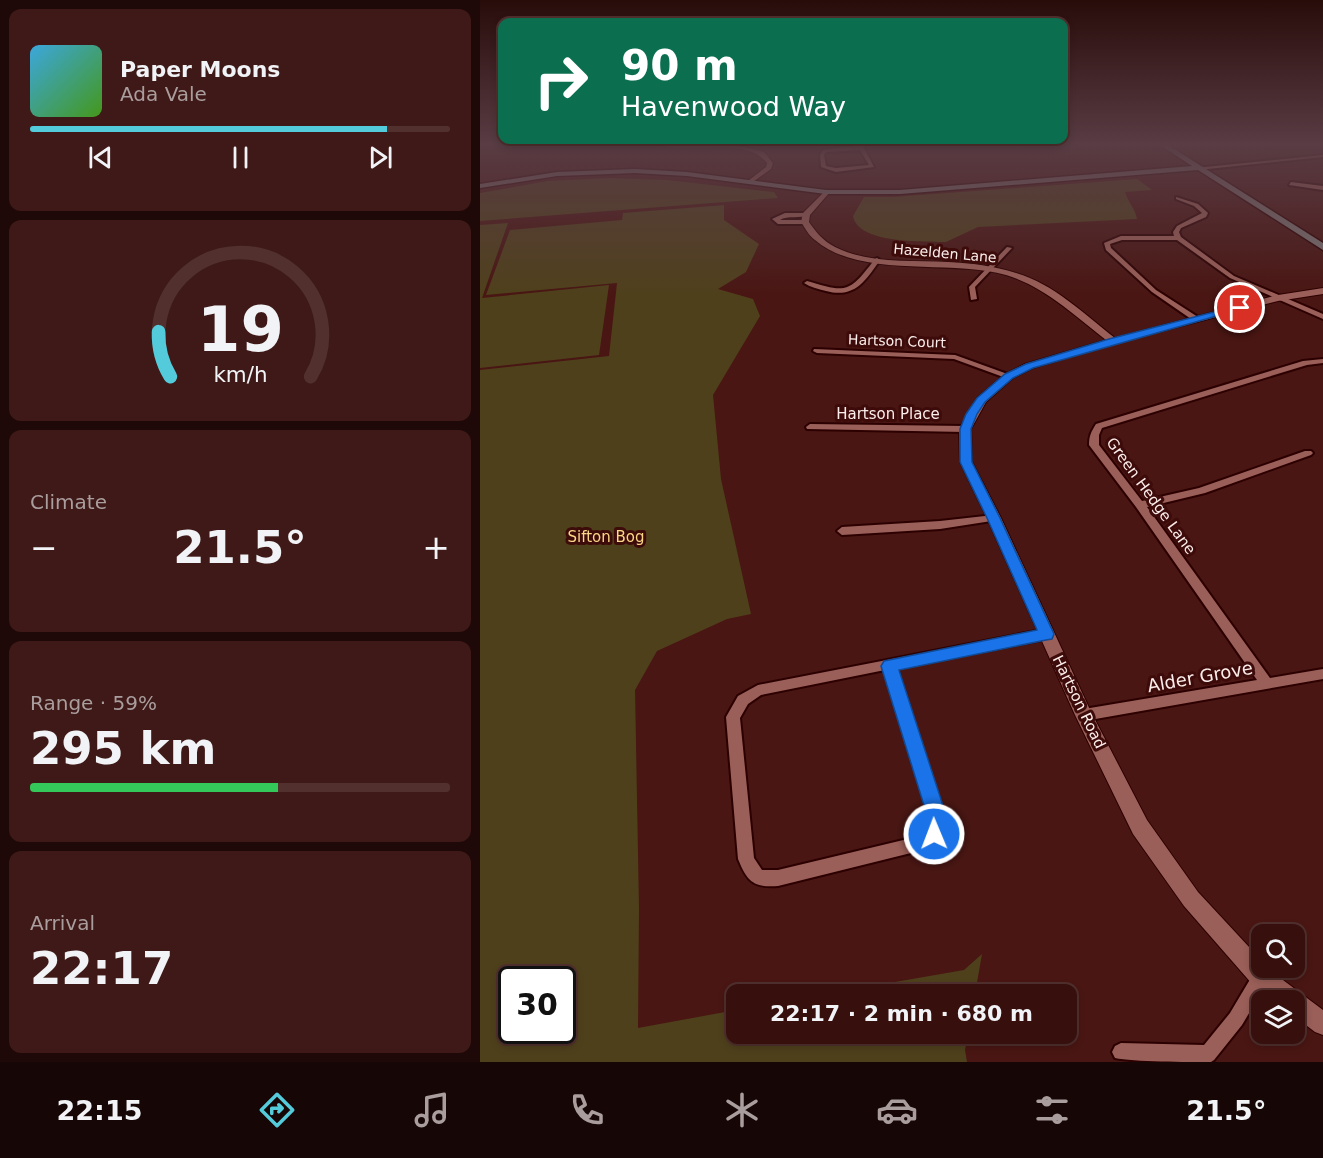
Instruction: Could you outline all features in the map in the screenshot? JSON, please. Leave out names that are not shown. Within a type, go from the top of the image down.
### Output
[{"type":"main road","points":[[1240,195],[1323,247]]},
{"type":"street","name":"Hazelden Lane","points":[[824,195],[806,218],[808,230],[832,249],[877,260],[966,265],[1024,279],[1046,290],[1113,341]]},
{"type":"street","points":[[1178,198],[1196,205],[1205,213],[1204,216],[1179,227],[1176,232],[1178,238],[1220,270],[1323,317]]},
{"type":"street","points":[[1178,238],[1121,237],[1107,243],[1108,249],[1154,291],[1197,320]]},
{"type":"street","points":[[973,299],[972,287],[1009,248]]},
{"type":"street","points":[[807,283],[837,291],[852,290],[877,260]]},
{"type":"street","points":[[965,429],[981,400],[1009,376],[1049,359],[1278,298],[1323,291]]},
{"type":"street","name":"Hartson Court","points":[[817,351],[955,357],[1009,376]]},
{"type":"street","name":"Green Hedge Lane","points":[[1267,684],[1140,505],[1094,445],[1094,435],[1099,426],[1306,363],[1323,361]]},
{"type":"street","name":"Hartson Place","points":[[810,427],[965,429]]},
{"type":"street","name":"Hartson Road","points":[[965,429],[966,462],[1084,715],[1140,826],[1191,899],[1251,966]]},
{"type":"street","points":[[1140,505],[1201,491],[1308,453]]},
{"type":"street","points":[[842,531],[940,525],[994,518]]},
{"type":"street","points":[[890,666],[936,815],[934,834],[920,844],[778,878],[762,879],[752,873],[746,859],[734,717],[743,700],[758,690],[1046,634]]},
{"type":"street","name":"Alder Grove","points":[[1084,715],[1323,674]]},
{"type":"street","points":[[1121,1052],[1208,1054],[1236,1019],[1260,978]]},
{"type":"street","name":"Hartson Road","points":[[1262,978],[1278,990]]},
{"type":"street","name":"Hartson Road","points":[[1305,1010],[1323,1024]]},
{"type":"green space","points":[[480,195],[776,195],[778,198],[480,221]]},
{"type":"green space","points":[[926,195],[1126,195],[1137,219],[978,227],[946,242],[890,239],[865,231],[857,225],[853,216],[864,197]]},
{"type":"green space","name":"Sifton Bog","points":[[724,205],[724,220],[759,244],[746,272],[718,289],[753,299],[760,316],[713,395],[721,479],[751,614],[727,619],[657,651],[635,690],[639,909],[638,1028],[726,1012],[726,1044],[966,1044],[967,1062],[480,1062],[480,370],[609,356],[617,283],[486,295],[510,230],[622,220],[623,213]]},
{"type":"green space","points":[[508,223],[482,298],[609,285],[599,355],[480,368],[480,225]]},
{"type":"green space","points":[[982,954],[977,984],[884,984],[964,970]]},
{"type":"route","points":[[934,834],[936,815],[890,666],[1046,634],[966,462],[965,429],[972,414],[981,400],[1009,376],[1029,366],[1113,341],[1240,308]]}]
